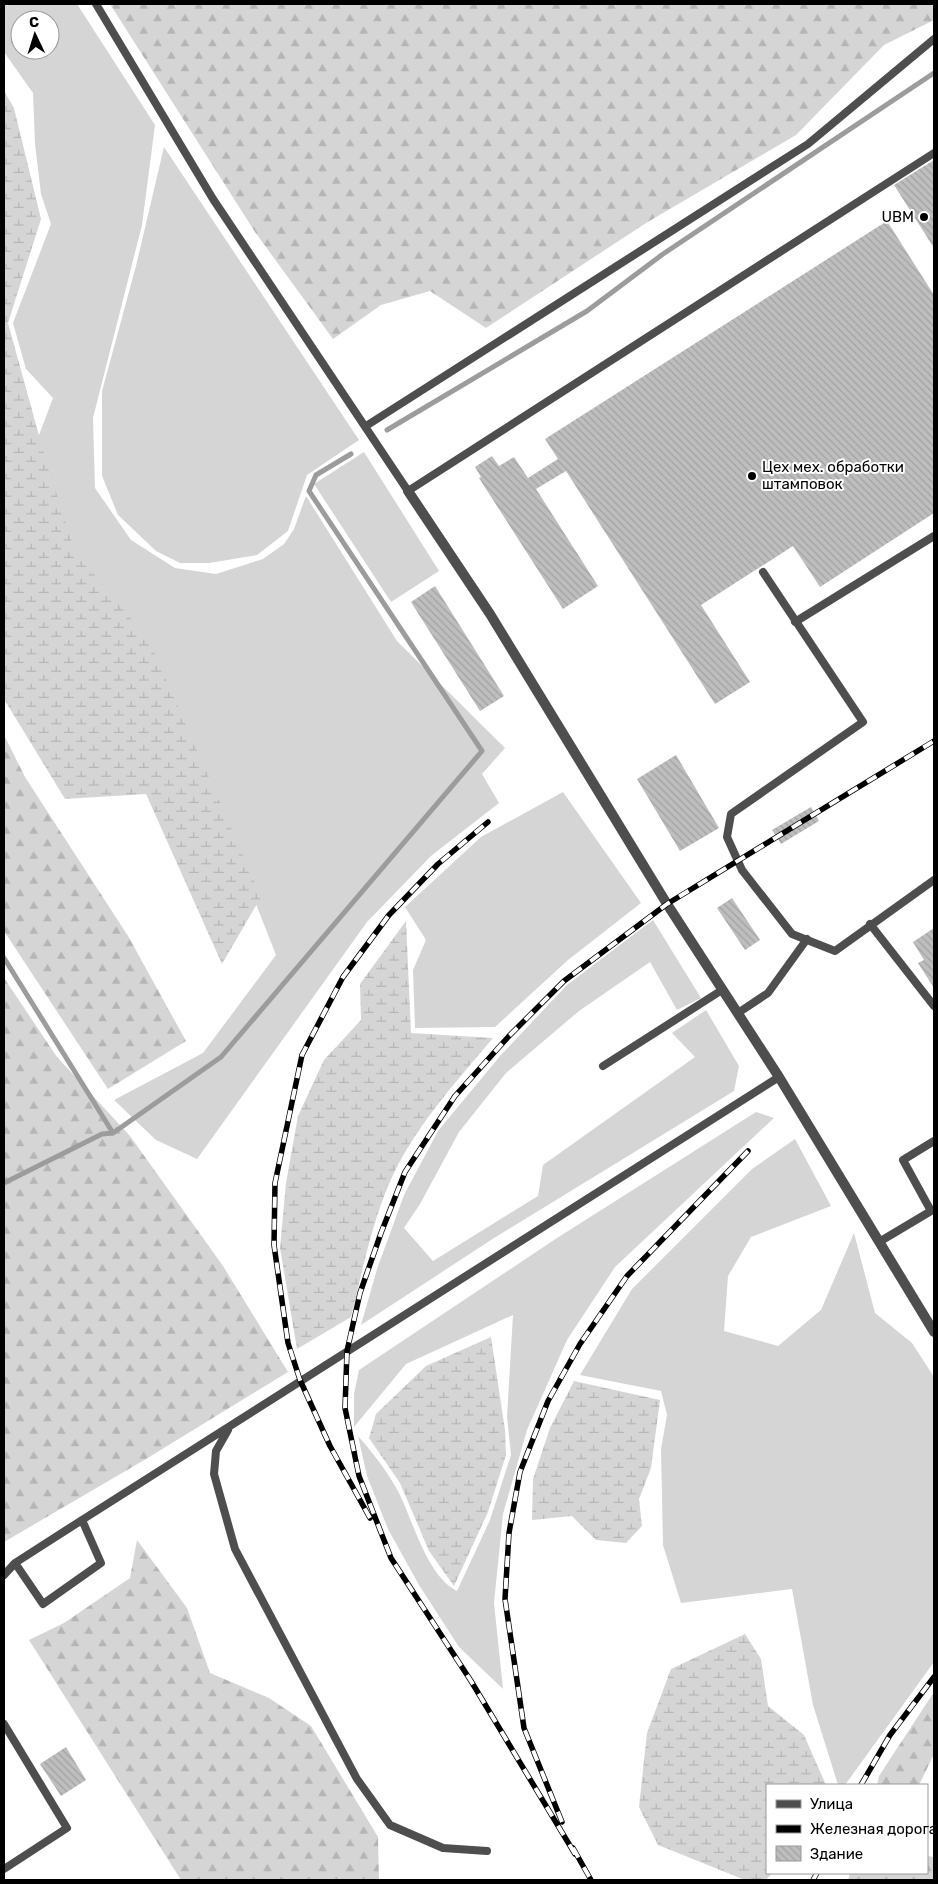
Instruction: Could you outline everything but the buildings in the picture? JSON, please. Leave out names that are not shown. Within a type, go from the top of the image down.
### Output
[{"type":"street","points":[[408,491],[490,614],[667,904],[779,1077],[934,1332]]},
{"type":"lane","points":[[96,4],[213,199],[408,491],[934,153]]},
{"type":"lane","points":[[366,426],[808,144],[934,39]]},
{"type":"lane","points":[[796,622],[934,536]]},
{"type":"lane","points":[[763,572],[863,722],[731,814],[728,837],[742,870],[792,934],[835,951],[870,924],[934,880]]},
{"type":"lane","points":[[870,924],[934,1006]]},
{"type":"lane","points":[[738,1014],[768,993],[806,940]]},
{"type":"lane","points":[[603,1066],[722,990]]},
{"type":"lane","points":[[4,1574],[15,1563],[300,1380],[779,1077]]},
{"type":"lane","points":[[879,1242],[933,1213],[903,1160],[934,1142]]},
{"type":"lane","points":[[228,1428],[216,1451],[214,1474],[235,1549],[357,1778],[390,1825],[443,1848],[487,1851]]},
{"type":"lane","points":[[15,1563],[43,1604],[101,1563],[82,1520]]},
{"type":"lane","points":[[4,1724],[67,1828],[4,1869]]},
{"type":"green space","points":[[4,4],[77,4],[155,125],[142,225],[93,418],[95,488],[131,540],[175,568],[216,574],[263,559],[284,544],[294,529],[306,496],[397,641],[505,748],[482,774],[499,803],[431,856],[367,922],[197,1159],[156,1140],[114,1100],[203,1053],[276,955],[223,820],[71,569],[36,443],[53,398],[26,369],[13,323],[51,224],[41,194],[35,144],[33,93],[4,52]]},
{"type":"green space","points":[[110,4],[934,4],[934,20],[884,45],[796,135],[646,223],[486,328],[430,291],[381,305],[333,339],[255,232]]},
{"type":"green space","points":[[4,91],[14,108],[41,219],[8,323],[46,461],[75,552],[149,640],[261,897],[222,964],[146,794],[65,799],[4,699]]},
{"type":"green space","points":[[164,147],[359,440],[307,475],[288,531],[257,555],[209,563],[180,563],[156,551],[118,515],[102,476],[102,391],[136,266]]},
{"type":"green space","points":[[364,452],[439,571],[391,602],[314,484]]},
{"type":"green space","points":[[4,735],[25,777],[128,936],[186,1041],[108,1089],[4,931]]},
{"type":"green space","points":[[563,792],[641,903],[568,960],[495,1027],[415,1028],[413,970],[426,940],[405,907],[481,837]]},
{"type":"green space","points":[[653,920],[701,998],[677,1010],[650,962],[579,1011],[506,1073],[459,1132],[420,1204],[404,1228],[433,1261],[538,1196],[543,1165],[695,1057],[672,1033],[706,1010],[739,1066],[734,1091],[494,1238],[361,1325],[377,1269],[404,1195],[438,1131],[500,1056],[567,985]]},
{"type":"green space","points":[[406,921],[411,1033],[493,1038],[435,1108],[399,1164],[377,1216],[351,1317],[297,1349],[280,1248],[286,1183],[298,1116],[324,1060],[361,1020],[360,984]]},
{"type":"green space","points":[[4,978],[57,1057],[130,1136],[223,1266],[288,1372],[146,1459],[4,1542]]},
{"type":"green space","points":[[756,1112],[774,1118],[615,1267],[567,1340],[527,1430],[503,1514],[494,1603],[503,1689],[459,1647],[419,1585],[388,1529],[367,1476],[358,1436],[395,1485],[429,1561],[446,1584],[457,1591],[490,1520],[511,1455],[507,1417],[513,1315],[406,1364],[354,1427],[354,1394],[359,1370],[557,1238]]},
{"type":"green space","points":[[795,1139],[831,1206],[751,1237],[728,1276],[724,1331],[778,1346],[821,1310],[854,1233],[875,1313],[912,1343],[934,1377],[934,1662],[846,1784],[838,1784],[813,1705],[792,1589],[681,1603],[663,1545],[661,1449],[667,1415],[661,1391],[580,1375],[632,1289],[752,1169]]},
{"type":"green space","points":[[491,1337],[505,1430],[506,1455],[488,1512],[454,1586],[429,1551],[400,1483],[369,1438],[376,1414],[426,1366]]},
{"type":"green space","points":[[574,1381],[660,1400],[651,1468],[639,1499],[642,1526],[626,1543],[596,1540],[572,1516],[532,1520],[533,1479],[550,1428]]},
{"type":"green space","points":[[137,1540],[187,1608],[210,1673],[269,1698],[311,1726],[378,1837],[379,1880],[181,1880],[29,1640],[64,1623],[130,1578]]},
{"type":"green space","points":[[745,1634],[761,1659],[768,1706],[804,1735],[826,1784],[766,1784],[766,1874],[771,1874],[766,1880],[745,1880],[658,1845],[639,1807],[647,1733],[671,1669]]},
{"type":"green space","points":[[934,1692],[934,1754],[919,1784],[877,1784],[879,1776]]},
{"type":"green space","points":[[928,1856],[934,1857],[934,1880],[848,1880],[850,1874],[928,1874]]},
{"type":"waterway","points":[[387,430],[587,311],[663,254],[934,73]]},
{"type":"waterway","points":[[4,1183],[102,1134],[113,1133],[221,1057],[482,751],[309,491],[316,475],[351,454]]},
{"type":"waterway","points":[[4,958],[113,1133]]},
{"type":"railway","points":[[575,1854],[471,1681],[391,1558],[359,1476],[345,1408],[347,1351],[360,1293],[405,1172],[455,1096],[509,1036],[564,981],[667,904],[934,741]]},
{"type":"railway","points":[[370,1518],[330,1446],[300,1380],[288,1343],[274,1245],[275,1183],[302,1055],[343,977],[389,915],[438,864],[488,822]]},
{"type":"railway","points":[[562,1822],[524,1728],[505,1599],[509,1533],[520,1472],[548,1401],[580,1344],[627,1276],[748,1151]]},
{"type":"railway","points":[[862,1784],[890,1735],[934,1677]]},
{"type":"railway","points":[[573,1848],[591,1880]]},
{"type":"railway","points":[[813,1880],[816,1874]]},
{"type":"place","name":"UBM","points":[[924,217]]},
{"type":"place","name":"Цех мех. обработки штамповок","points":[[752,476]]}]
